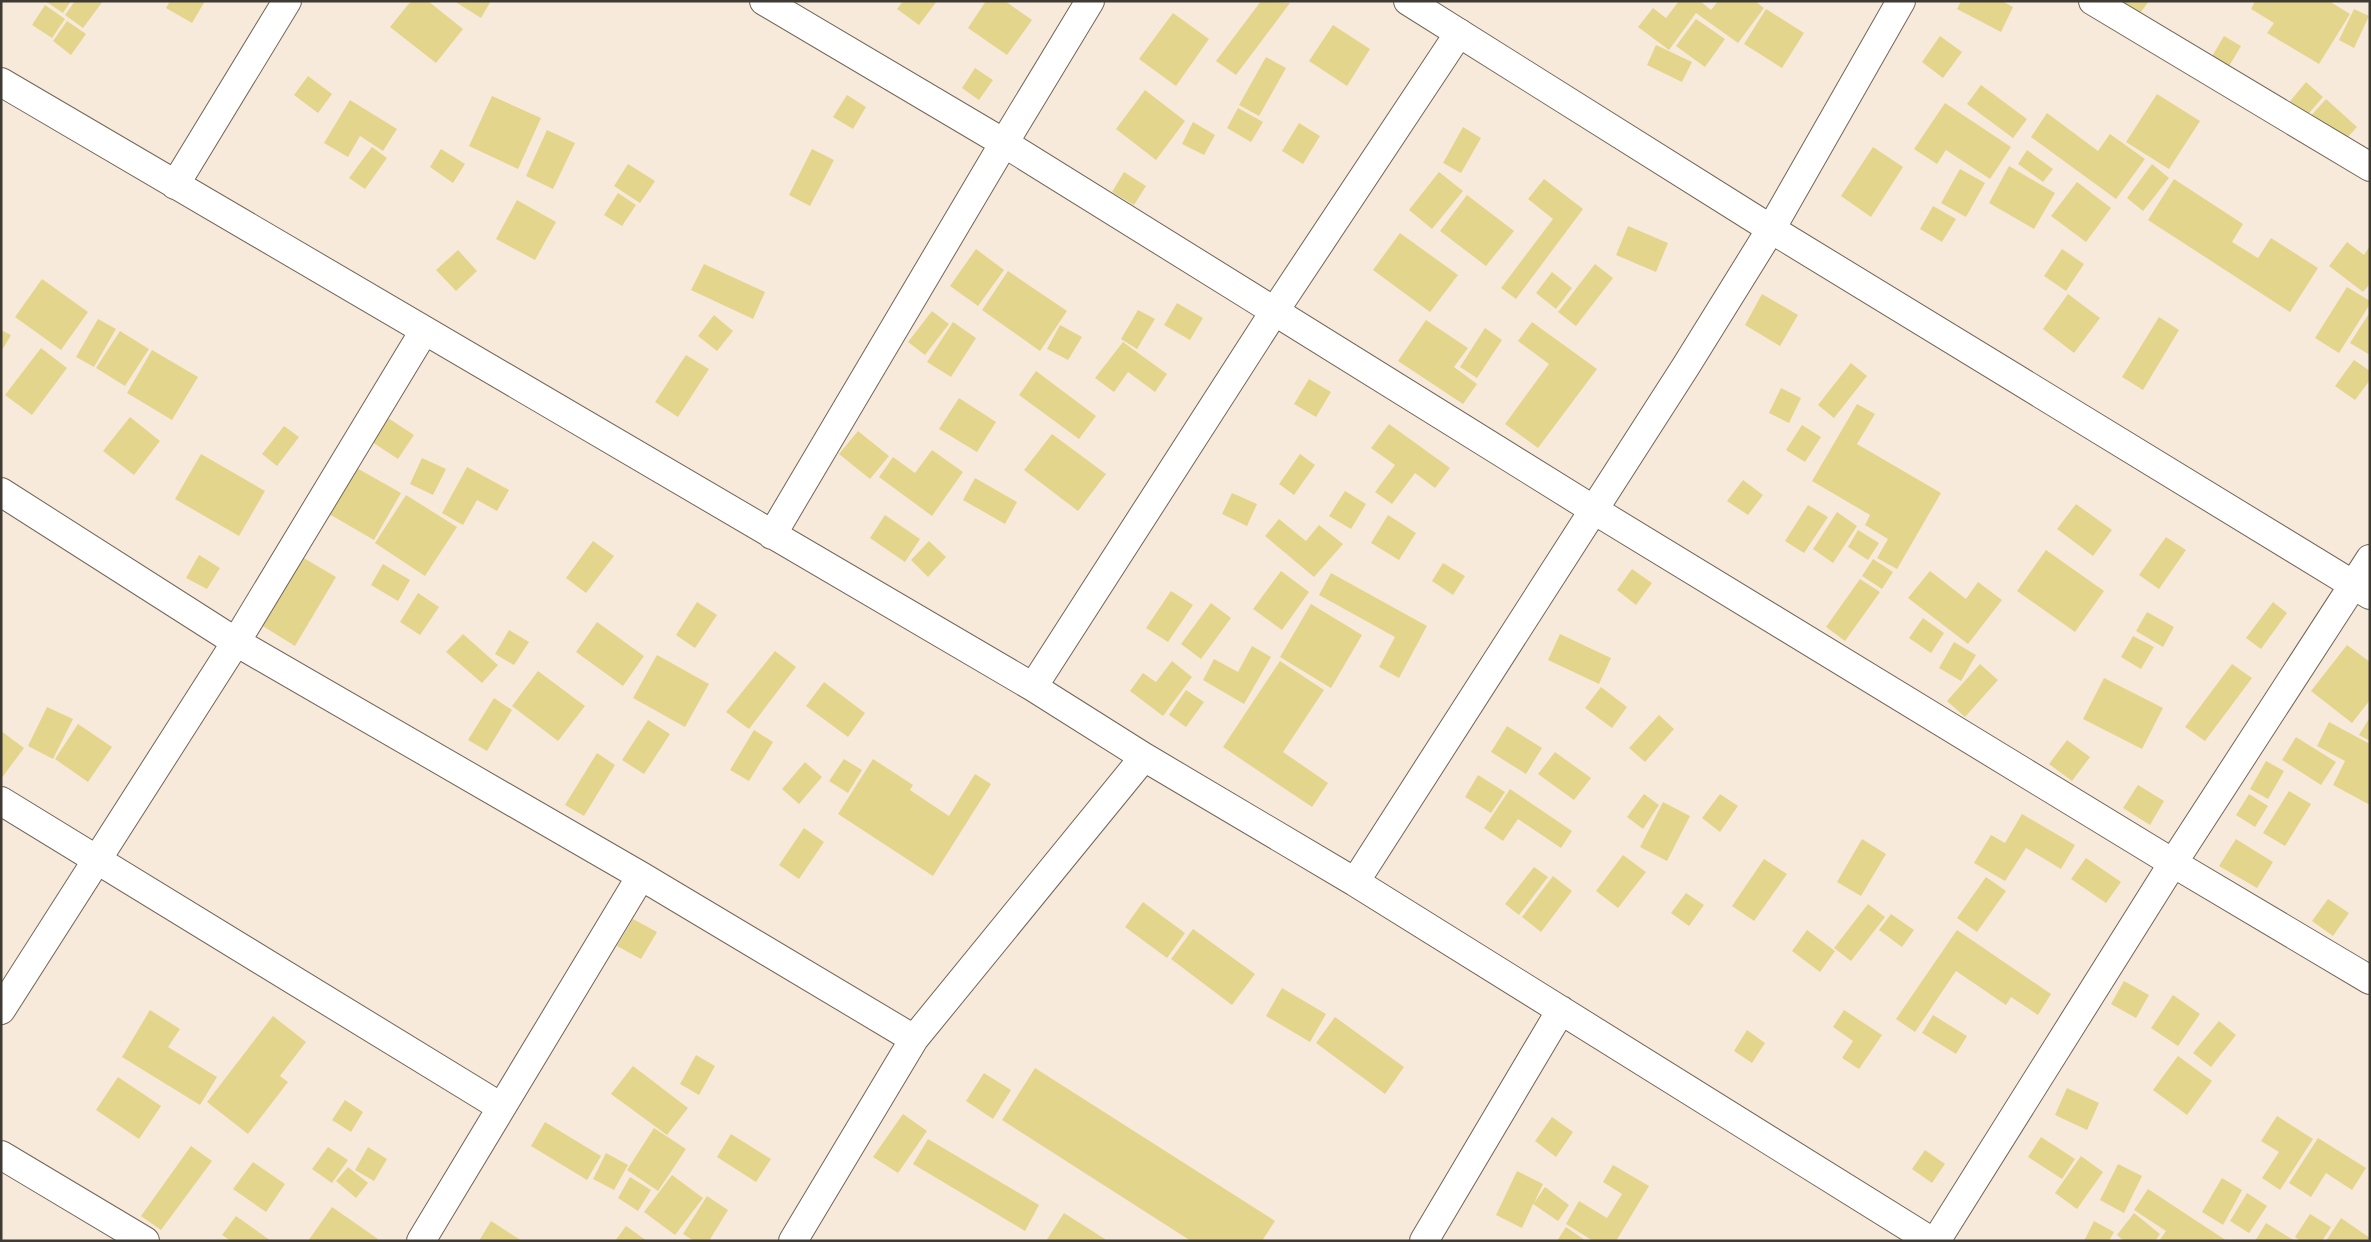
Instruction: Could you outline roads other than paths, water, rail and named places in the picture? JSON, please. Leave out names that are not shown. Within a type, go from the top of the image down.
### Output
[{"type":"street","points":[[175,185],[287,1]]},
{"type":"street","points":[[764,1],[1004,143],[1594,510],[2173,863],[2370,980]]},
{"type":"street","points":[[772,535],[1090,1]]},
{"type":"street","points":[[1408,1],[1771,228],[2362,590]]},
{"type":"street","points":[[1355,882],[1594,510],[1771,228],[1901,1]]},
{"type":"street","points":[[2093,1],[2370,167]]},
{"type":"street","points":[[1033,687],[1274,312],[1459,33]]},
{"type":"street","points":[[1,82],[1033,687],[1144,757],[1355,882],[1930,1241]]},
{"type":"street","points":[[1,1010],[95,860],[236,642],[424,331]]},
{"type":"street","points":[[1,492],[236,642],[641,876],[914,1038]]},
{"type":"street","points":[[1936,1241],[2173,863],[2362,590],[2370,559]]},
{"type":"street","points":[[792,1241],[914,1038],[1144,757]]},
{"type":"street","points":[[1,801],[501,1107]]},
{"type":"street","points":[[421,1241],[641,876]]},
{"type":"street","points":[[1424,1241],[1561,1010]]},
{"type":"street","points":[[1,1155],[145,1241]]}]
